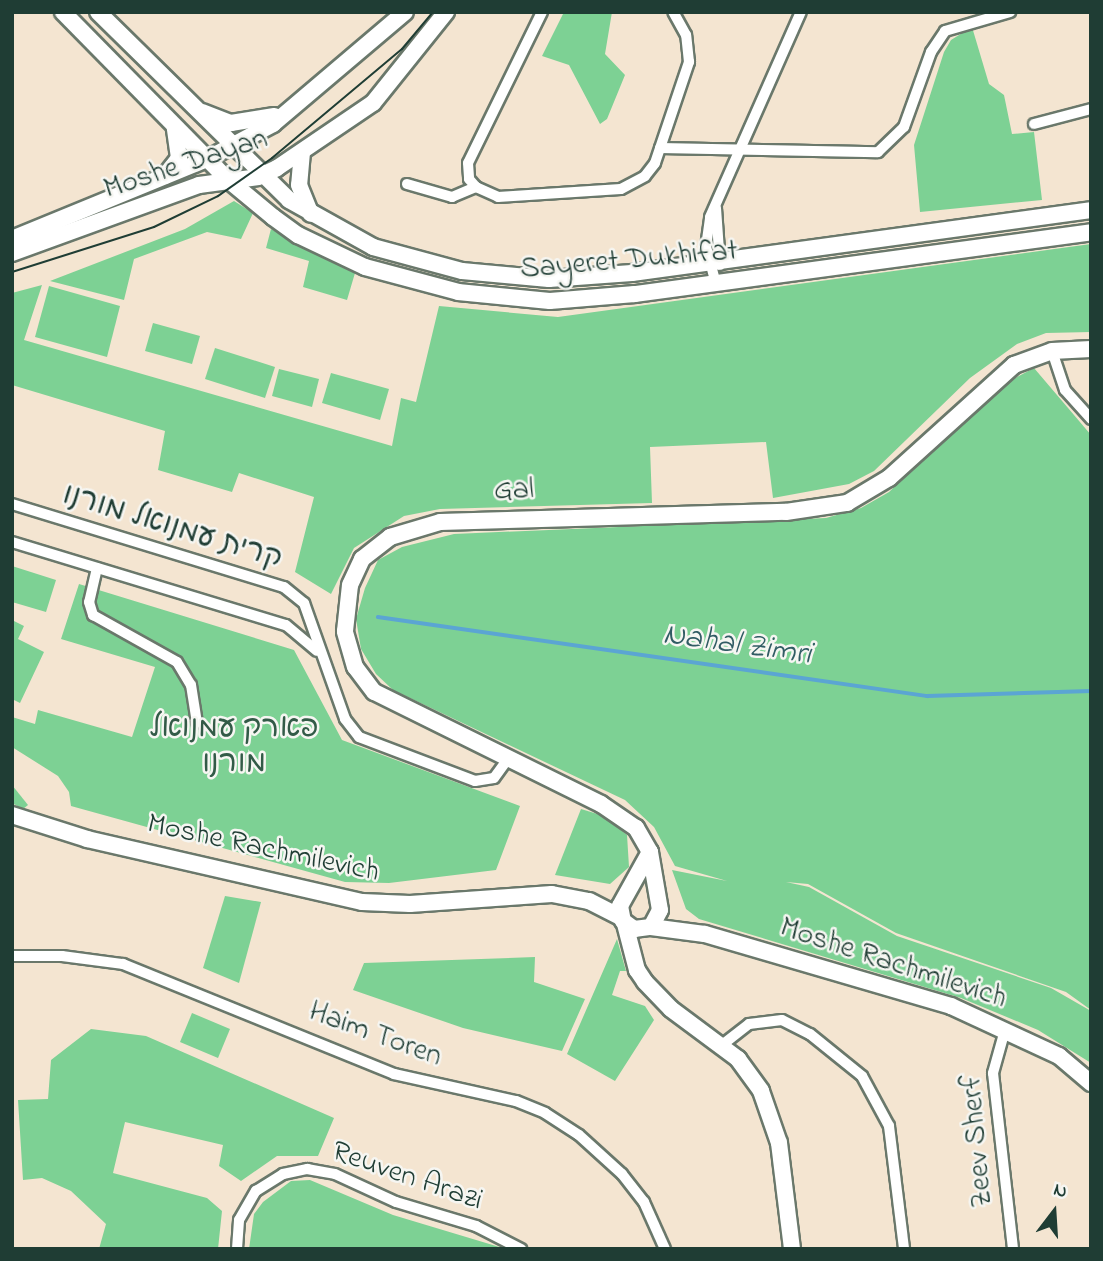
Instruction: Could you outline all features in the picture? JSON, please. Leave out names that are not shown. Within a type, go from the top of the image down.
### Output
[{"type":"street","name":"Sayeret Dukhifat","points":[[63,12],[218,170],[273,217],[320,246],[365,267],[447,290],[550,301],[716,284],[1091,232]]},
{"type":"street","name":"Sayeret Dukhifat","points":[[98,12],[262,176],[312,216],[373,247],[493,276],[575,277],[715,263],[1091,210]]},
{"type":"street","name":"Moshe Dayan","points":[[12,253],[150,204],[218,170],[232,146],[296,108],[405,12]]},
{"type":"street","name":"Moshe Dayan","points":[[19,237],[162,179],[218,170],[262,176],[302,152],[383,94],[446,12]]},
{"type":"street","points":[[542,12],[472,151],[468,171],[476,187],[498,197],[520,198],[621,189],[645,176],[660,148],[689,62],[686,35],[673,12]]},
{"type":"street","points":[[716,284],[717,199],[736,151],[801,12]]},
{"type":"street","points":[[660,148],[878,152],[897,139],[904,127],[931,52],[945,31],[957,24],[1010,12]]},
{"type":"street","points":[[188,103],[231,123],[265,119],[296,108]]},
{"type":"street","points":[[1034,124],[1091,109]]},
{"type":"street","points":[[162,179],[179,158],[174,126]]},
{"type":"street","points":[[302,152],[299,185],[312,216]]},
{"type":"street","points":[[407,184],[452,197],[476,187]]},
{"type":"street","name":"Gal","points":[[658,904],[650,852],[636,828],[614,811],[392,703],[359,676],[347,643],[346,601],[358,567],[377,545],[405,530],[440,522],[786,512],[847,503],[896,472],[998,377],[1031,357],[1052,351],[1091,349]]},
{"type":"street","points":[[1052,351],[1065,390],[1091,419]]},
{"type":"street","name":"קרית עמנואל מורנו","points":[[12,504],[284,587],[303,603],[318,652],[345,719],[359,737],[475,781],[494,778],[508,759]]},
{"type":"street","name":"קרית עמנואל מורנו","points":[[12,542],[286,625],[318,652]]},
{"type":"street","points":[[97,568],[90,594],[93,615],[177,662],[191,685],[197,723]]},
{"type":"street","name":"Moshe Rachmilevich","points":[[12,815],[87,839],[362,902],[410,904],[527,894],[589,901],[645,890],[658,904],[705,934]]},
{"type":"street","points":[[650,852],[625,896],[623,921],[637,970],[671,1009],[722,1045],[750,1073],[772,1118],[793,1249]]},
{"type":"street","name":"Moshe Rachmilevich","points":[[589,901],[623,921],[648,928],[705,934],[951,1006],[1059,1056],[1091,1083]]},
{"type":"street","points":[[645,982],[641,947],[658,904]]},
{"type":"street","name":"Haim Toren","points":[[12,956],[62,956],[123,964],[394,1074],[538,1110],[579,1135],[622,1174],[644,1202],[665,1249]]},
{"type":"street","points":[[722,1045],[749,1024],[782,1020],[810,1034],[862,1076],[889,1126],[904,1249]]},
{"type":"street","name":"Zeev Sherf","points":[[1005,1030],[993,1073],[1013,1249]]},
{"type":"street","name":"Reuven Arazi","points":[[237,1249],[239,1220],[256,1191],[283,1174],[307,1169],[335,1174],[396,1202],[476,1226],[521,1249]]},
{"type":"green space","points":[[564,12],[612,12],[605,54],[625,75],[607,119],[600,124],[569,65],[542,56]]},
{"type":"green space","points":[[972,27],[989,84],[1004,95],[1012,134],[1034,132],[1042,200],[920,212],[914,145],[944,52],[951,40]]},
{"type":"green space","points":[[234,201],[253,213],[241,239],[207,232],[134,259],[124,300],[50,281],[185,229]]},
{"type":"green space","points":[[271,229],[355,273],[347,300],[303,287],[309,261],[266,248]]},
{"type":"green space","points":[[1091,244],[1091,332],[1046,333],[1017,344],[970,378],[874,471],[849,484],[773,498],[766,442],[650,447],[652,503],[440,509],[404,516],[354,548],[331,594],[295,572],[314,497],[239,473],[232,492],[158,470],[165,431],[12,385],[12,293],[42,285],[24,340],[392,446],[401,398],[416,402],[439,306],[558,317]]},
{"type":"green space","points":[[49,286],[120,306],[107,357],[35,337]]},
{"type":"green space","points":[[153,323],[200,336],[192,364],[145,351]]},
{"type":"green space","points":[[215,348],[275,367],[265,398],[205,379]]},
{"type":"green space","points":[[1034,368],[1091,435],[1091,1010],[1066,992],[896,933],[808,884],[786,882],[809,887],[897,936],[1051,988],[1091,1011],[1091,1063],[1038,1030],[961,998],[699,919],[686,909],[672,870],[727,881],[675,866],[654,827],[625,800],[393,690],[376,674],[361,649],[356,619],[365,588],[378,560],[402,547],[454,534],[826,518],[861,508],[889,492],[1004,384]]},
{"type":"green space","points":[[279,369],[319,379],[312,407],[272,396]]},
{"type":"green space","points":[[331,373],[389,389],[380,420],[322,403]]},
{"type":"green space","points":[[12,566],[56,580],[46,612],[12,602]]},
{"type":"green space","name":"פארק עמנואל מורנו","points":[[79,584],[294,650],[342,740],[520,806],[496,870],[389,883],[345,882],[71,806],[69,792],[58,776],[12,747],[12,717],[35,724],[38,710],[132,737],[155,667],[61,639]]},
{"type":"green space","points":[[12,620],[24,626],[18,639],[44,652],[20,703],[12,699]]},
{"type":"green space","points":[[12,785],[28,805],[23,809],[12,803]]},
{"type":"green space","points":[[581,809],[604,816],[627,835],[629,867],[610,884],[555,875]]},
{"type":"green space","points":[[225,896],[261,902],[239,983],[203,968]]},
{"type":"green space","points":[[617,939],[626,971],[620,971],[612,995],[645,1006],[654,1020],[615,1081],[567,1054]]},
{"type":"green space","points":[[535,957],[534,982],[585,999],[562,1051],[463,1028],[353,990],[364,963]]},
{"type":"green space","points":[[192,1013],[230,1029],[218,1058],[180,1042]]},
{"type":"green space","points":[[91,1029],[146,1036],[334,1118],[318,1156],[277,1156],[241,1181],[219,1166],[223,1145],[125,1122],[113,1173],[207,1198],[222,1211],[218,1249],[99,1249],[106,1224],[71,1191],[42,1178],[23,1180],[18,1100],[48,1099],[51,1060]]},
{"type":"green space","points":[[310,1180],[393,1215],[506,1249],[249,1249],[254,1214],[263,1202],[291,1181]]},
{"type":"waterway","name":"Nahal Zimri","points":[[378,617],[927,696],[1091,691]]},
{"type":"tram line","points":[[12,272],[154,227],[218,196],[272,158],[402,49],[433,12]]}]
